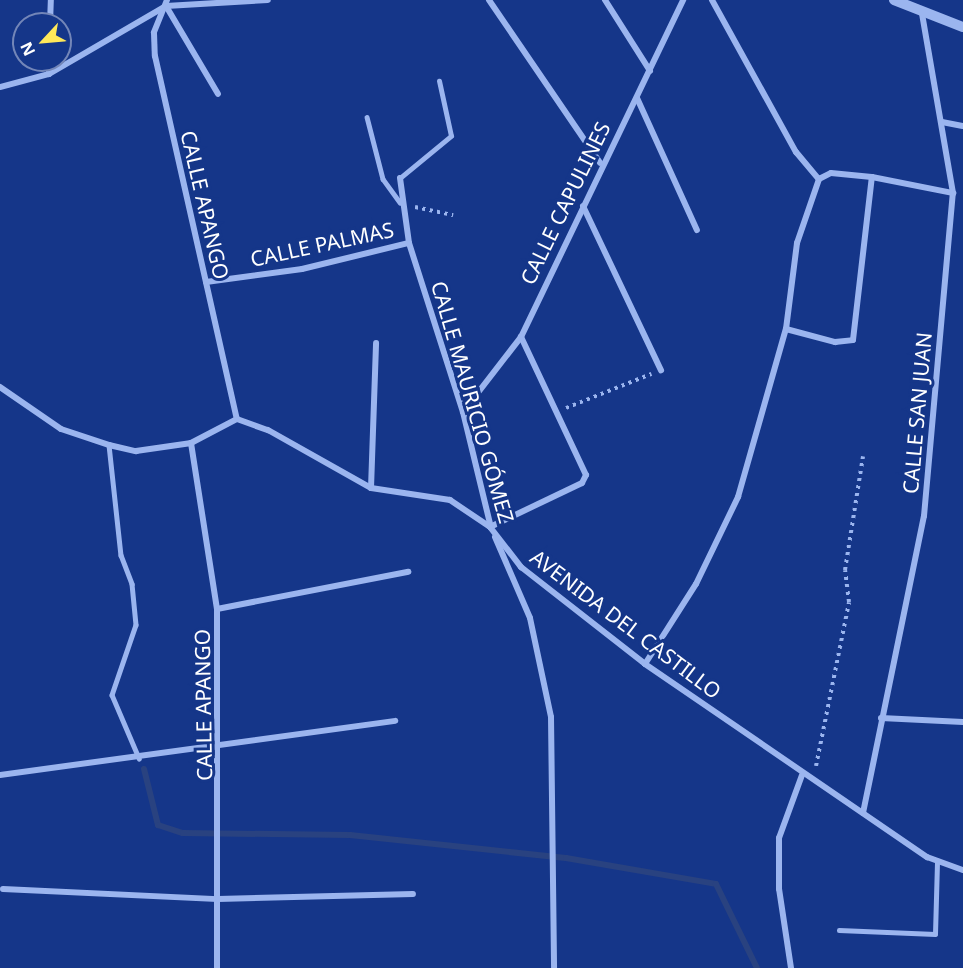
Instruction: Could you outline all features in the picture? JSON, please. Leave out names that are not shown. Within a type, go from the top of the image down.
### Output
[{"type":"street","points":[[0,87],[49,74],[166,3],[268,0]]},
{"type":"street","points":[[489,0],[600,163]]},
{"type":"street","points":[[605,0],[650,71]]},
{"type":"street","name":"CALLE CAPULINES","points":[[463,411],[521,337],[583,206],[600,163],[637,98],[682,0]]},
{"type":"street","points":[[712,0],[796,152],[819,180]]},
{"type":"street","points":[[894,0],[963,27]]},
{"type":"street","points":[[166,3],[218,94]]},
{"type":"street","name":"CALLE APANGO","points":[[166,3],[154,33],[154,56],[237,419]]},
{"type":"street","name":"CALLE SAN JUAN","points":[[863,813],[924,516],[953,193],[922,12]]},
{"type":"street","points":[[637,98],[697,230]]},
{"type":"street","points":[[942,122],[963,126]]},
{"type":"street","points":[[645,664],[696,584],[738,497],[786,329],[797,243],[819,180],[831,173],[872,177],[953,193]]},
{"type":"street","points":[[786,329],[835,342],[853,340],[872,177]]},
{"type":"street","name":"CALLE MAURICIO GÓMEZ","points":[[400,178],[400,203],[409,243],[463,411],[490,527],[530,618],[544,668],[551,717],[554,968]]},
{"type":"street","points":[[583,206],[661,370]]},
{"type":"street","name":"CALLE PALMAS","points":[[206,282],[302,269],[409,243]]},
{"type":"street","points":[[490,527],[582,483],[586,475],[521,337]]},
{"type":"street","points":[[371,488],[376,343]]},
{"type":"street","points":[[0,387],[61,429],[109,445],[136,451],[191,443],[237,419]]},
{"type":"street","name":"AVENIDA DEL CASTILLO","points":[[237,419],[268,430],[371,488],[450,500],[490,527],[521,567],[645,664],[802,775],[937,861],[963,870]]},
{"type":"street","name":"CALLE APANGO","points":[[191,443],[217,609],[220,826],[217,968]]},
{"type":"street","points":[[217,609],[408,573]]},
{"type":"street","points":[[881,718],[963,722]]},
{"type":"street","points":[[0,775],[139,758],[395,721]]},
{"type":"street","points":[[791,968],[779,889],[779,838],[802,775]]},
{"type":"street","points":[[3,889],[218,899],[413,894]]},
{"type":"lane","name":"CALLE MAURICIO GÓMEZ","points":[[400,178],[451,136],[439,81]]},
{"type":"lane","points":[[367,117],[382,179],[400,203]]},
{"type":"lane","points":[[109,445],[121,555],[132,584],[136,625],[112,695],[139,758]]},
{"type":"lane","points":[[839,930],[935,934],[937,861]]},
{"type":"path","points":[[400,203],[453,215]]},
{"type":"path","points":[[557,412],[661,370]]},
{"type":"path","points":[[813,782],[849,602],[845,570],[855,530],[862,456]]},
{"type":"waterway","points":[[144,769],[158,825],[183,833],[350,835],[566,858],[716,884],[757,968]]}]
